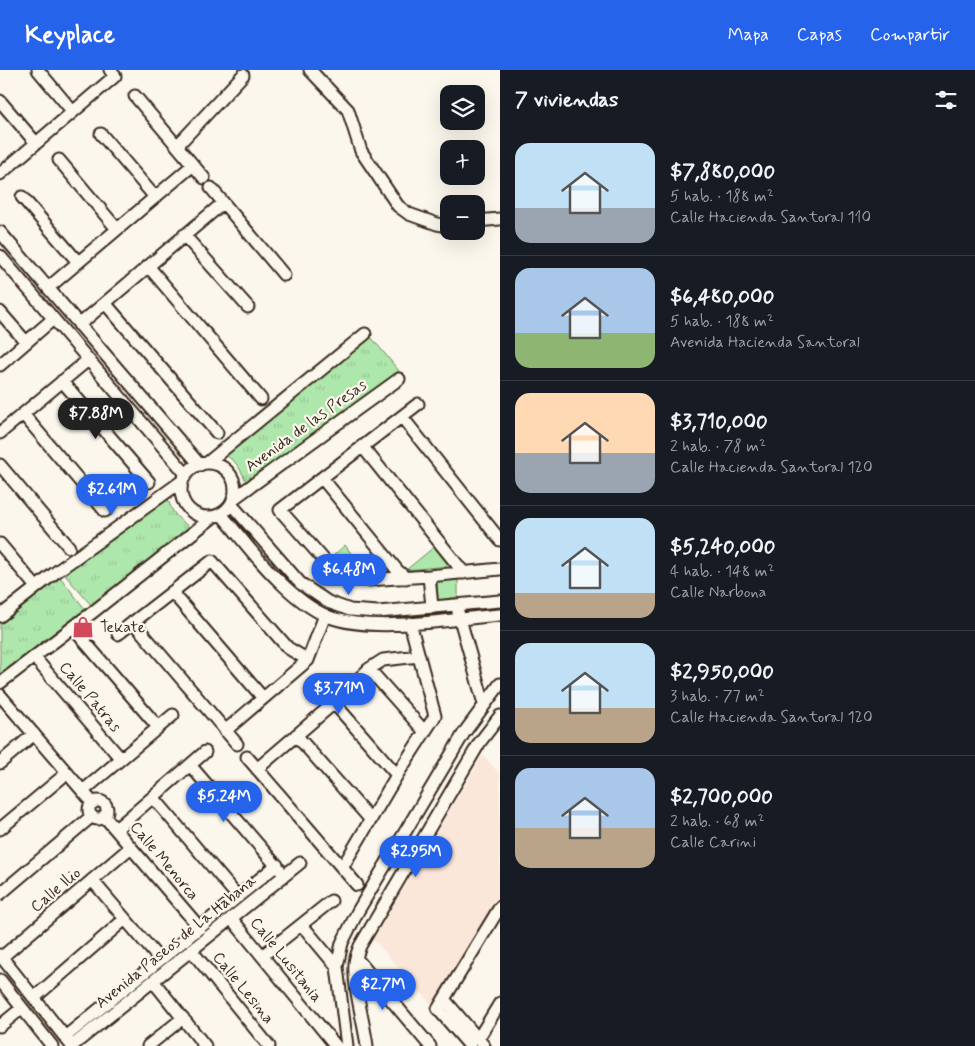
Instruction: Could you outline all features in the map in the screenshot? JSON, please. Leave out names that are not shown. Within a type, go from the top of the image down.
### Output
[{"type":"street","points":[[38,70],[73,112]]},
{"type":"street","points":[[0,174],[115,76],[110,70]]},
{"type":"street","points":[[310,70],[348,110],[361,150],[398,206],[409,214],[440,224]]},
{"type":"street","points":[[177,146],[243,75]]},
{"type":"street","points":[[135,96],[204,178]]},
{"type":"street","points":[[0,101],[36,143]]},
{"type":"street","points":[[101,134],[154,196]]},
{"type":"street","points":[[60,160],[117,229]]},
{"type":"street","points":[[48,288],[154,196],[193,165]]},
{"type":"street","points":[[211,188],[284,275]]},
{"type":"street","points":[[22,197],[78,262]]},
{"type":"street","points":[[79,324],[223,203]]},
{"type":"street","points":[[485,220],[500,219]]},
{"type":"street","points":[[0,232],[139,395],[203,464]]},
{"type":"street","points":[[184,235],[248,307]]},
{"type":"street","points":[[10,244],[0,255],[127,406],[184,478]]},
{"type":"street","points":[[148,266],[260,399]]},
{"type":"street","points":[[105,302],[217,433]]},
{"type":"street","points":[[0,312],[26,342]]},
{"type":"street","points":[[0,365],[54,319]]},
{"type":"street","name":"Avenida de las Presas","points":[[203,464],[365,334]]},
{"type":"street","points":[[0,433],[88,360]]},
{"type":"street","name":"Avenida de las Presas","points":[[232,502],[399,379]]},
{"type":"street","points":[[62,381],[149,482]]},
{"type":"street","points":[[127,406],[139,395]]},
{"type":"street","points":[[418,404],[280,510],[324,560],[342,573],[367,580],[500,569]]},
{"type":"street","points":[[23,414],[105,511]]},
{"type":"street","points":[[402,417],[500,540]]},
{"type":"street","points":[[362,446],[464,573]]},
{"type":"street","points":[[0,616],[36,587],[203,464],[217,465],[226,470],[232,479],[235,489],[232,502],[74,628],[0,683]]},
{"type":"street","points":[[0,465],[68,547]]},
{"type":"street","points":[[184,478],[181,491],[183,500],[188,508],[195,514],[204,517],[217,515]]},
{"type":"street","points":[[322,478],[397,570],[406,578]]},
{"type":"street","points":[[232,502],[300,583],[328,602],[350,610],[378,612],[500,601]]},
{"type":"street","points":[[217,515],[277,579],[310,606],[325,615],[340,620],[367,624],[410,623],[500,615]]},
{"type":"street","points":[[0,544],[36,587]]},
{"type":"street","points":[[118,634],[212,561],[288,648],[308,660]]},
{"type":"street","points":[[429,576],[432,607]]},
{"type":"street","points":[[172,592],[263,698]]},
{"type":"street","points":[[457,605],[484,704]]},
{"type":"street","points":[[225,731],[308,660],[325,615]]},
{"type":"street","points":[[133,622],[236,744]]},
{"type":"street","points":[[342,868],[396,775],[435,716],[410,623]]},
{"type":"street","points":[[74,628],[158,727]]},
{"type":"street","points":[[257,769],[334,703],[369,669],[384,660],[419,656]]},
{"type":"street","name":"Calle Patras","points":[[34,657],[121,759]]},
{"type":"street","points":[[369,669],[425,732]]},
{"type":"street","points":[[347,1046],[337,968],[342,943],[358,911],[464,733],[500,684]]},
{"type":"street","points":[[0,695],[93,803]]},
{"type":"street","points":[[334,703],[396,775]]},
{"type":"street","points":[[82,791],[173,715]]},
{"type":"street","points":[[367,1046],[355,977],[356,958],[360,946],[475,751],[500,716]]},
{"type":"street","points":[[0,763],[34,734]]},
{"type":"street","points":[[296,735],[370,820]]},
{"type":"street","points":[[116,829],[205,752]]},
{"type":"street","points":[[247,757],[357,885]]},
{"type":"street","points":[[190,765],[285,875]]},
{"type":"street","points":[[0,829],[67,772]]},
{"type":"street","points":[[153,797],[238,897]]},
{"type":"street","points":[[98,801],[105,805],[107,811],[104,816],[97,818],[92,816],[89,809],[93,803],[98,801]]},
{"type":"street","points":[[0,894],[92,816]]},
{"type":"street","name":"Calle Menorca","points":[[104,816],[200,928]]},
{"type":"street","name":"Calle Ilio","points":[[1,956],[131,847]]},
{"type":"street","name":"Avenida Paseos de La Habana","points":[[69,1041],[153,981],[300,863]]},
{"type":"street","name":"Avenida Paseos de La Habana","points":[[69,1041],[160,960],[277,865]]},
{"type":"street","points":[[92,880],[160,960]]},
{"type":"street","points":[[262,956],[331,901]]},
{"type":"street","points":[[500,907],[441,1004],[478,1044],[500,1003]]},
{"type":"street","name":"Calle Lusitania","points":[[231,918],[336,1046]]},
{"type":"street","points":[[34,998],[125,919]]},
{"type":"street","points":[[302,924],[337,968]]},
{"type":"street","name":"Calle Lesina","points":[[191,950],[269,1046]]},
{"type":"street","points":[[1,956],[69,1041]]},
{"type":"street","points":[[356,958],[430,1046]]},
{"type":"street","points":[[0,980],[52,1046]]},
{"type":"street","points":[[153,981],[206,1046]]},
{"type":"street","points":[[0,1026],[22,1008]]},
{"type":"street","points":[[148,1046],[183,1018]]},
{"type":"shaded area","points":[[483,755],[500,774],[500,896],[433,1006],[373,939]]},
{"type":"green space","points":[[371,337],[399,371],[247,484],[239,467],[225,455],[224,451]]},
{"type":"green space","points":[[167,494],[175,514],[191,528],[92,606],[64,574]]},
{"type":"green space","points":[[345,545],[364,571],[347,566],[332,557]]},
{"type":"green space","points":[[434,547],[449,566],[406,570]]},
{"type":"green space","points":[[60,577],[85,609],[0,674],[0,623]]},
{"type":"green space","points":[[458,579],[458,597],[438,600],[437,580]]},
{"type":"place","name":"Tekate","points":[[83,627]]}]
